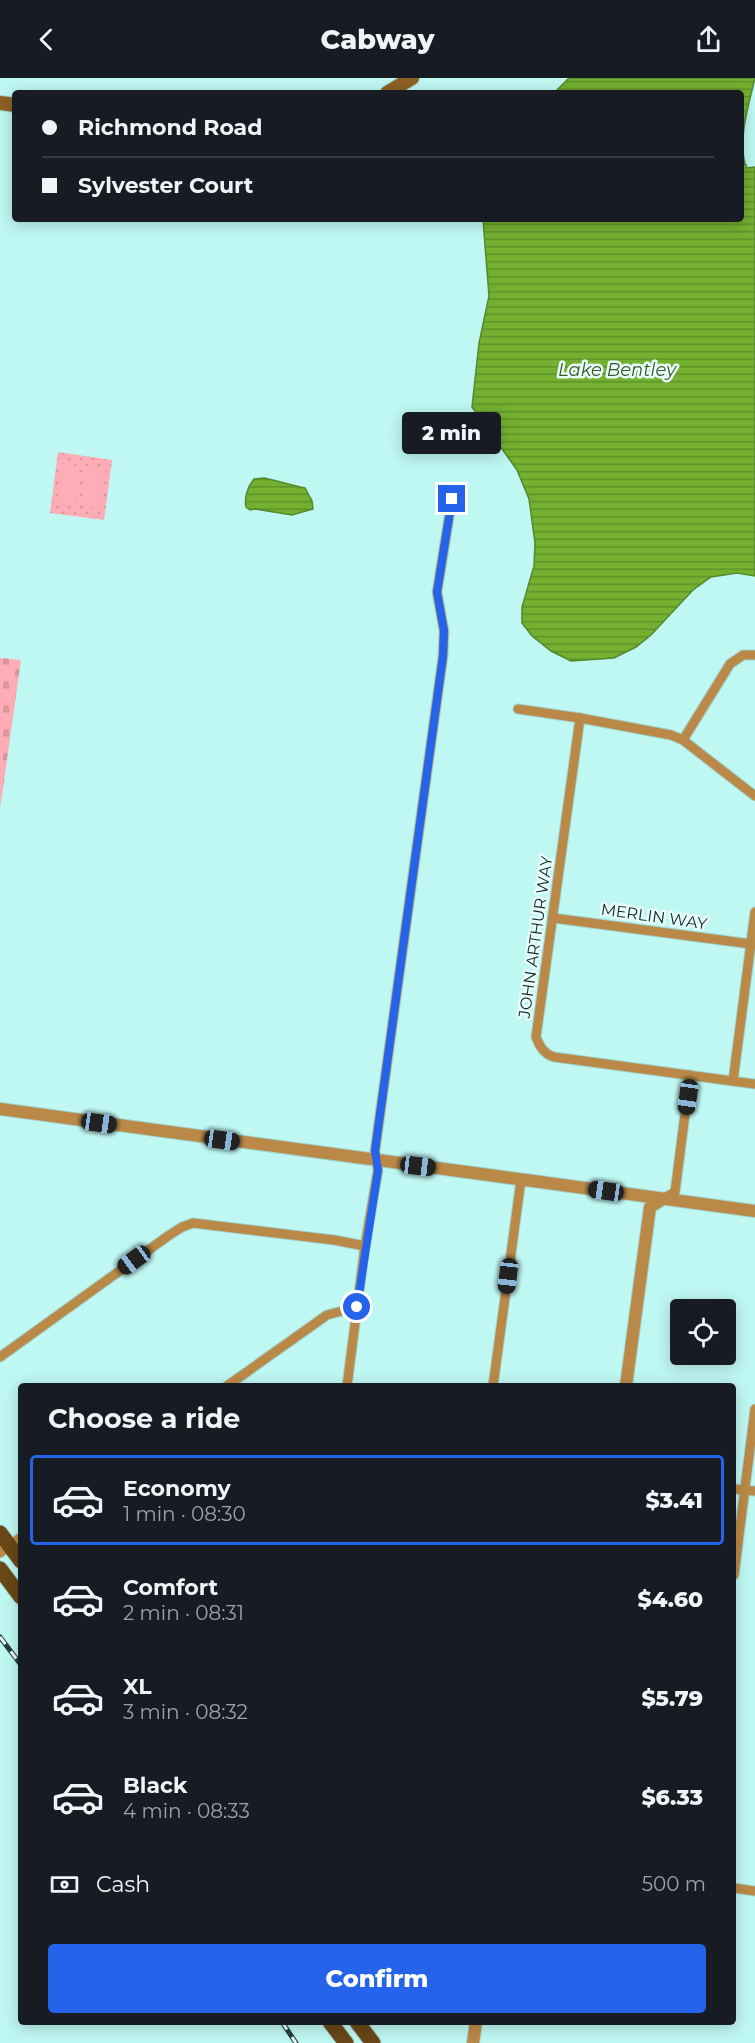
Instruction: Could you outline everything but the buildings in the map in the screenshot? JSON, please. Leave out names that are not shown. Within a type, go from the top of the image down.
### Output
[{"type":"main road","points":[[392,90],[412,78]]},
{"type":"main road","points":[[0,1533],[10,1545]]},
{"type":"main road","points":[[0,1569],[18,1593]]},
{"type":"main road","points":[[332,2025],[346,2043]]},
{"type":"main road","points":[[359,2025],[373,2043]]},
{"type":"street","points":[[347,1383],[365,1246],[378,1170],[375,1151],[443,656],[444,631],[437,592],[452,499]]},
{"type":"street","points":[[683,740],[730,664],[743,655],[755,656]]},
{"type":"street","points":[[518,709],[671,735],[683,740],[755,796]]},
{"type":"street","name":"JOHN ARTHUR WAY","points":[[580,718],[536,1037],[539,1046],[546,1055],[554,1058],[755,1084]]},
{"type":"street","points":[[733,1081],[755,912]]},
{"type":"street","name":"MERLIN WAY","points":[[553,918],[751,944]]},
{"type":"street","points":[[626,1383],[650,1207],[675,1192],[690,1075]]},
{"type":"street","points":[[0,1109],[755,1211]]},
{"type":"street","points":[[493,1383],[521,1180]]},
{"type":"street","points":[[0,1357],[168,1236],[194,1222],[322,1238],[365,1246]]},
{"type":"street","points":[[231,1383],[327,1315],[357,1307]]},
{"type":"street","points":[[736,1558],[755,1409]]},
{"type":"street","points":[[736,1489],[755,1491]]},
{"type":"street","points":[[736,1888],[755,1891]]},
{"type":"street","points":[[473,2043],[476,2025]]},
{"type":"green space","points":[[58,452],[112,460],[104,520],[50,513]]},
{"type":"green space","points":[[62,464],[80,466],[75,505],[57,503]]},
{"type":"green space","points":[[87,467],[105,470],[100,508],[82,506]]},
{"type":"green space","points":[[0,658],[21,660],[0,809]]},
{"type":"water","name":"Lake Bentley","points":[[569,78],[755,78],[744,130],[744,90],[557,90]]},
{"type":"water","name":"Lake Bentley","points":[[744,159],[747,168],[755,167],[755,576],[737,573],[711,577],[693,590],[651,635],[636,647],[614,658],[571,661],[551,651],[532,636],[522,623],[522,607],[534,566],[535,543],[529,499],[517,470],[472,407],[479,343],[489,296],[483,222],[744,222]]},
{"type":"water","points":[[264,478],[305,488],[312,501],[313,509],[292,515],[250,510],[246,507],[248,488],[254,479]]},
{"type":"railway","points":[[0,1637],[18,1661]]},
{"type":"railway","points":[[284,2025],[296,2043]]},
{"type":"route","points":[[357,1307],[378,1170],[375,1151],[445,643],[437,604],[437,592],[452,499]]}]
